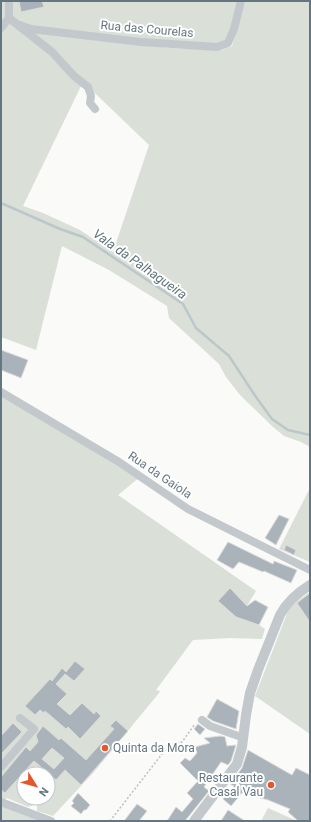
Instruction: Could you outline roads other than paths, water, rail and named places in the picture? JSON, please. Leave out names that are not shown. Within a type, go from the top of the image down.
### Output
[{"type":"street","points":[[1,28],[10,18],[9,1]]},
{"type":"street","name":"Rua das Courelas","points":[[20,25],[31,29],[141,42],[217,47],[228,42],[234,29],[241,1]]},
{"type":"street","points":[[10,18],[52,52],[74,76],[88,87],[92,96],[90,103],[95,109]]},
{"type":"street","name":"Rua da Gaiola","points":[[1,392],[119,462],[188,509],[310,570]]},
{"type":"street","points":[[194,821],[237,764],[244,738],[247,709],[253,682],[280,615],[293,597],[310,585]]},
{"type":"street","points":[[1,767],[34,729],[20,718]]},
{"type":"street","points":[[202,720],[210,726],[244,738]]},
{"type":"street","points":[[1,802],[51,821]]},
{"type":"waterway","name":"Vala da Palhagueira","points":[[1,203],[60,229],[83,237],[183,304],[196,328],[229,356],[272,419],[288,430],[310,435]]},
{"type":"place","name":"Quinta da Mora","points":[[105,748]]},
{"type":"place","name":"Restaurante Casal Vau","points":[[271,785]]}]
